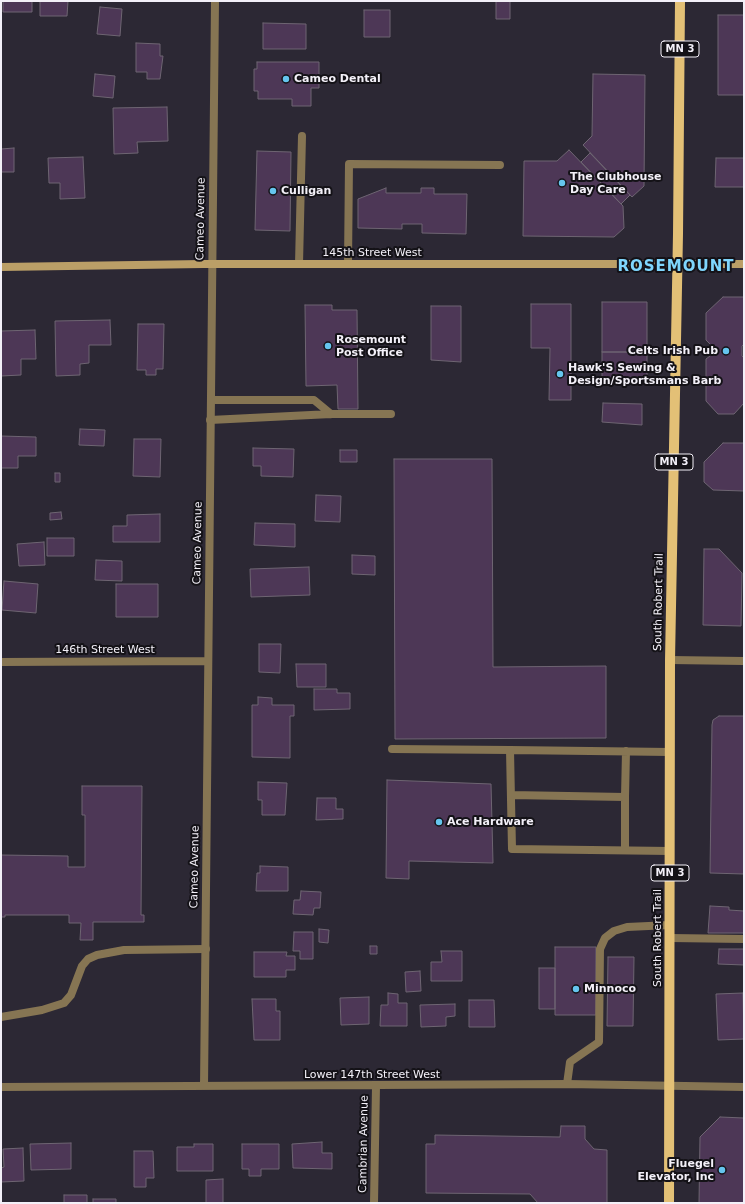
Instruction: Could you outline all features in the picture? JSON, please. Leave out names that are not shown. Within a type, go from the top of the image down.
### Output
[{"type":"main road","name":"South Robert Trail","points":[[668,1203],[670,1085],[670,660],[678,265],[680,1]]},
{"type":"street","name":"Cameo Avenue","points":[[204,1086],[215,1]]},
{"type":"street","points":[[299,264],[302,136]]},
{"type":"street","points":[[348,264],[349,164],[500,165]]},
{"type":"street","name":"145th Street West","points":[[1,267],[212,264],[744,264]]},
{"type":"street","points":[[211,400],[314,400],[331,414]]},
{"type":"street","points":[[210,420],[331,414],[391,414]]},
{"type":"street","points":[[670,660],[744,661]]},
{"type":"street","name":"146th Street West","points":[[1,662],[208,661]]},
{"type":"street","points":[[392,749],[670,752]]},
{"type":"street","points":[[510,750],[512,849],[670,851]]},
{"type":"street","points":[[625,850],[626,751]]},
{"type":"street","points":[[511,795],[625,797]]},
{"type":"street","points":[[567,1084],[570,1062],[599,1042],[600,949],[605,938],[614,931],[627,927],[670,925]]},
{"type":"street","points":[[670,938],[744,939]]},
{"type":"street","points":[[1,1016],[42,1010],[64,1002],[70,995],[82,966],[88,960],[97,955],[124,950],[206,949]]},
{"type":"street","name":"Lower 147th Street West","points":[[1,1088],[567,1084],[744,1087]]},
{"type":"street","name":"Cambrian Avenue","points":[[374,1203],[376,1086]]},
{"type":"building","points":[[3,1],[32,1],[32,12],[3,12]]},
{"type":"building","points":[[40,1],[68,1],[67,16],[40,16]]},
{"type":"building","points":[[496,1],[510,1],[510,19],[496,19]]},
{"type":"building","points":[[100,7],[122,9],[120,36],[97,34]]},
{"type":"building","points":[[364,10],[390,10],[390,37],[364,37]]},
{"type":"building","points":[[718,15],[744,15],[744,95],[718,95]]},
{"type":"building","points":[[263,23],[306,24],[306,49],[263,49]]},
{"type":"building","points":[[136,43],[160,44],[160,56],[163,56],[160,79],[147,79],[147,72],[136,72]]},
{"type":"building","name":"Cameo Dental","points":[[257,62],[319,62],[319,88],[311,88],[311,106],[292,106],[292,99],[258,99],[258,91],[254,91],[254,69],[257,69]]},
{"type":"building","points":[[95,74],[115,76],[113,98],[93,96]]},
{"type":"building","name":"The Clubhouse Day Care","points":[[593,74],[645,75],[644,186],[632,197],[583,145],[592,136]]},
{"type":"building","points":[[167,107],[168,141],[137,142],[138,153],[114,154],[113,108]]},
{"type":"building","points":[[14,148],[14,172],[1,172],[1,149]]},
{"type":"building","name":"The Clubhouse Day Care","points":[[569,150],[623,206],[624,228],[614,237],[523,236],[524,161],[557,161]]},
{"type":"building","name":"Culligan","points":[[257,151],[291,152],[290,231],[255,230]]},
{"type":"building","points":[[590,153],[630,195],[621,204],[581,162]]},
{"type":"building","points":[[83,157],[85,198],[60,199],[60,183],[49,183],[48,158]]},
{"type":"building","points":[[716,158],[744,158],[744,187],[715,187]]},
{"type":"building","points":[[386,188],[386,193],[421,193],[421,188],[434,188],[434,194],[467,194],[466,234],[422,233],[422,224],[402,224],[402,229],[358,228],[358,199]]},
{"type":"building","name":"Celts Irish Pub","points":[[723,297],[744,297],[744,344],[742,346],[742,356],[744,358],[744,403],[734,414],[718,414],[706,401],[706,359],[710,356],[711,345],[706,340],[706,313]]},
{"type":"building","points":[[602,302],[647,302],[647,352],[602,352]]},
{"type":"building","name":"Hawk'S Sewing & Design/Sportsmans Barb","points":[[531,304],[571,304],[571,400],[549,400],[550,348],[531,348]]},
{"type":"building","points":[[305,305],[332,305],[332,310],[357,310],[358,409],[338,409],[337,385],[306,386]]},
{"type":"building","points":[[431,306],[461,306],[461,362],[431,360]]},
{"type":"building","points":[[110,320],[111,345],[89,345],[89,363],[80,364],[80,375],[56,376],[55,321]]},
{"type":"building","points":[[138,324],[164,324],[163,369],[156,369],[156,375],[146,375],[146,370],[137,370]]},
{"type":"building","points":[[35,330],[36,359],[21,359],[21,375],[1,376],[1,331]]},
{"type":"building","points":[[602,352],[647,352],[647,378],[602,378]]},
{"type":"building","points":[[603,403],[642,404],[642,425],[602,422]]},
{"type":"building","points":[[80,429],[105,430],[104,446],[79,445]]},
{"type":"building","points":[[1,436],[36,437],[36,456],[18,456],[18,468],[1,468]]},
{"type":"building","points":[[134,439],[161,439],[160,477],[133,476]]},
{"type":"building","points":[[723,443],[744,443],[744,491],[713,490],[704,482],[704,462]]},
{"type":"building","points":[[253,448],[294,449],[293,477],[261,476],[261,466],[253,466]]},
{"type":"building","points":[[340,450],[357,450],[357,462],[340,462]]},
{"type":"building","points":[[394,459],[492,459],[493,667],[606,666],[606,738],[395,739]]},
{"type":"building","points":[[55,473],[60,473],[60,482],[55,482]]},
{"type":"building","points":[[316,495],[341,496],[340,522],[315,521]]},
{"type":"building","points":[[61,512],[62,519],[50,520],[50,513]]},
{"type":"building","points":[[160,514],[160,542],[113,542],[113,526],[127,526],[127,515]]},
{"type":"building","points":[[255,523],[295,524],[295,547],[254,545]]},
{"type":"building","points":[[47,538],[74,538],[74,556],[47,556]]},
{"type":"building","points":[[44,542],[45,565],[19,566],[17,544]]},
{"type":"building","points":[[704,549],[719,549],[742,573],[741,626],[703,625]]},
{"type":"building","points":[[352,555],[375,556],[375,575],[352,574]]},
{"type":"building","points":[[96,560],[122,561],[122,581],[95,580]]},
{"type":"building","points":[[309,567],[310,595],[251,597],[250,569]]},
{"type":"building","points":[[4,581],[38,584],[36,613],[2,610]]},
{"type":"building","points":[[116,584],[158,584],[158,617],[116,617]]},
{"type":"building","points":[[259,644],[281,644],[280,673],[259,672]]},
{"type":"building","points":[[296,664],[326,664],[326,687],[297,687]]},
{"type":"building","points":[[314,689],[337,689],[337,693],[350,693],[350,709],[314,710]]},
{"type":"building","points":[[258,697],[272,698],[272,705],[294,705],[294,716],[290,716],[290,758],[252,757],[252,705],[258,705]]},
{"type":"building","points":[[719,716],[744,716],[744,874],[710,873],[712,725],[713,720]]},
{"type":"building","name":"Ace Hardware","points":[[387,780],[491,784],[493,863],[409,861],[409,879],[386,878]]},
{"type":"building","points":[[258,782],[287,783],[285,815],[262,815],[262,800],[258,800]]},
{"type":"building","points":[[82,786],[142,786],[141,915],[144,915],[144,922],[93,922],[93,940],[80,940],[81,923],[69,923],[69,915],[5,915],[5,917],[1,917],[1,855],[68,856],[68,867],[85,867],[85,815],[82,815]]},
{"type":"building","points":[[317,798],[336,798],[336,809],[343,809],[343,819],[316,820]]},
{"type":"building","points":[[260,866],[288,867],[288,891],[256,891],[257,873],[260,873]]},
{"type":"building","points":[[301,891],[321,892],[320,908],[314,908],[313,915],[293,914],[294,900],[300,900]]},
{"type":"building","points":[[710,906],[729,907],[729,910],[744,911],[744,933],[708,933]]},
{"type":"building","points":[[319,929],[329,930],[328,943],[319,942]]},
{"type":"building","points":[[294,932],[313,932],[313,959],[300,959],[300,951],[293,951]]},
{"type":"building","points":[[370,946],[377,946],[377,954],[370,954]]},
{"type":"building","name":"Minnoco","points":[[555,947],[596,947],[596,1015],[555,1015]]},
{"type":"building","points":[[719,949],[744,949],[744,965],[718,964]]},
{"type":"building","points":[[441,951],[462,951],[462,981],[431,981],[431,962],[442,962]]},
{"type":"building","points":[[254,952],[287,952],[286,956],[295,956],[295,970],[286,970],[286,977],[254,977]]},
{"type":"building","points":[[608,957],[634,957],[633,1026],[607,1026]]},
{"type":"building","points":[[539,968],[555,968],[555,1009],[539,1009]]},
{"type":"building","points":[[420,971],[421,991],[406,992],[405,972]]},
{"type":"building","points":[[388,993],[398,994],[398,1003],[407,1003],[407,1026],[380,1026],[381,1005],[388,1005]]},
{"type":"building","points":[[743,993],[744,1039],[718,1040],[716,994]]},
{"type":"building","points":[[369,997],[369,1024],[341,1025],[340,998]]},
{"type":"building","points":[[252,999],[276,999],[276,1011],[280,1011],[280,1040],[254,1040]]},
{"type":"building","points":[[469,1000],[494,1000],[495,1027],[469,1027]]},
{"type":"building","points":[[455,1004],[455,1016],[446,1017],[446,1026],[421,1027],[420,1005]]},
{"type":"building","name":"Fluegel Elevator, Inc","points":[[720,1117],[744,1118],[744,1203],[699,1203],[700,1137]]},
{"type":"building","points":[[561,1126],[585,1126],[585,1139],[594,1149],[607,1150],[607,1203],[538,1203],[530,1194],[426,1193],[426,1144],[435,1144],[435,1135],[560,1137]]},
{"type":"building","points":[[322,1142],[322,1153],[332,1153],[332,1169],[293,1168],[292,1144]]},
{"type":"building","points":[[71,1143],[71,1169],[31,1170],[30,1144]]},
{"type":"building","points":[[194,1144],[213,1144],[213,1171],[177,1171],[177,1147],[194,1147]]},
{"type":"building","points":[[242,1144],[279,1144],[279,1169],[261,1169],[261,1176],[249,1176],[249,1169],[242,1169]]},
{"type":"building","points":[[23,1148],[24,1181],[1,1182],[1,1168],[4,1167],[3,1149]]},
{"type":"building","points":[[134,1151],[153,1151],[154,1178],[146,1178],[146,1187],[134,1187]]},
{"type":"building","points":[[223,1179],[223,1203],[206,1203],[206,1180]]},
{"type":"building","points":[[64,1195],[87,1195],[87,1203],[64,1203]]},
{"type":"building","points":[[93,1199],[116,1199],[116,1203],[93,1203]]},
{"type":"place","name":"Cameo Dental","points":[[286,79]]},
{"type":"place","name":"The Clubhouse Day Care","points":[[562,183]]},
{"type":"place","name":"Culligan","points":[[273,191]]},
{"type":"place","name":"Rosemount Post Office","points":[[328,346]]},
{"type":"place","name":"Celts Irish Pub","points":[[726,351]]},
{"type":"place","name":"Hawk'S Sewing & Design/Sportsmans Barb","points":[[560,374]]},
{"type":"place","name":"Ace Hardware","points":[[439,822]]},
{"type":"place","name":"Minnoco","points":[[576,989]]},
{"type":"place","name":"Fluegel Elevator, Inc","points":[[722,1170]]},
{"type":"district","name":"ROSEMOUNT","points":[[676,267]]}]
